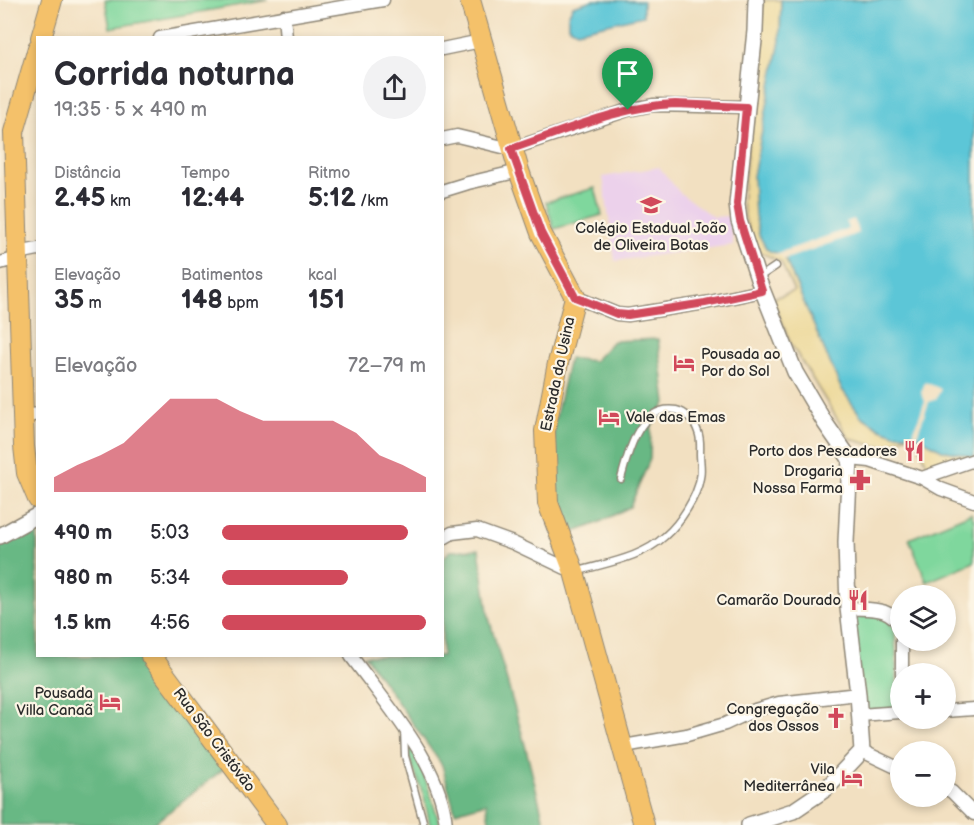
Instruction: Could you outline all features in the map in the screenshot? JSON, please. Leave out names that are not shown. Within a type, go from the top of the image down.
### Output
[{"type":"main road","points":[[42,36],[52,0]]},
{"type":"main road","name":"Estrada da Usina","points":[[470,0],[511,149],[541,233],[575,297],[544,431],[548,503],[574,572],[644,825]]},
{"type":"main road","points":[[36,56],[14,132],[18,256],[30,416],[27,473],[36,494]]},
{"type":"main road","name":"Rua São Cristóvão","points":[[152,657],[277,825]]},
{"type":"street","points":[[171,36],[284,16],[322,5],[383,0]]},
{"type":"street","points":[[749,825],[793,811],[827,788],[862,751],[848,608],[846,542],[850,459],[825,423],[795,372],[760,285],[737,204],[755,31],[756,0]]},
{"type":"street","points":[[284,16],[286,36]]},
{"type":"street","points":[[444,49],[481,41]]},
{"type":"street","points":[[444,139],[457,136],[511,149],[628,110],[653,105],[746,107]]},
{"type":"street","points":[[444,190],[519,171]]},
{"type":"street","points":[[575,297],[617,314],[628,315],[705,303],[760,285]]},
{"type":"street","points":[[850,459],[870,461],[922,478],[941,489],[974,501]]},
{"type":"street","points":[[922,478],[974,460]]},
{"type":"street","points":[[0,536],[36,516]]},
{"type":"street","points":[[444,538],[452,533],[477,530],[513,543],[574,572]]},
{"type":"street","points":[[848,608],[886,611],[890,614]]},
{"type":"street","points":[[352,657],[404,728],[428,767],[438,791],[446,825]]},
{"type":"street","points":[[624,746],[687,735],[725,724],[755,710],[779,703],[858,694]]},
{"type":"street","points":[[956,710],[974,709]]},
{"type":"street","points":[[860,715],[890,713]]},
{"type":"street","points":[[862,751],[890,764]]},
{"type":"street","points":[[956,796],[974,814]]},
{"type":"lane","points":[[760,285],[776,266]]},
{"type":"lane","points":[[574,572],[628,557],[666,536],[676,524],[695,494],[700,478],[700,440],[698,431],[687,415],[668,410],[659,412],[645,422],[635,435],[621,479]]},
{"type":"lane","points":[[404,728],[405,756],[424,825]]},
{"type":"shaded area","name":"Colégio Estadual João de Oliveira Botas","points":[[659,167],[680,193],[713,217],[730,216],[733,245],[615,261],[603,177]]},
{"type":"green space","points":[[105,0],[268,0],[110,28]]},
{"type":"green space","points":[[595,188],[602,215],[554,229],[546,202]]},
{"type":"green space","points":[[658,339],[666,403],[651,427],[650,459],[630,507],[569,534],[557,500],[553,429],[569,358],[594,361],[613,341]]},
{"type":"green space","points":[[971,513],[974,520],[974,562],[927,582],[909,539]]},
{"type":"green space","points":[[36,528],[36,657],[142,657],[226,767],[152,825],[0,825],[0,547]]},
{"type":"green space","points":[[479,549],[489,618],[545,825],[490,825],[486,803],[455,812],[442,765],[366,657],[444,657],[444,557],[450,551]]},
{"type":"green space","points":[[883,615],[890,621],[890,651],[896,651],[896,663],[890,663],[890,710],[861,711],[853,616]]},
{"type":"green space","points":[[408,742],[422,769],[440,825],[430,825],[424,796],[408,754]]},
{"type":"sand","points":[[763,0],[781,0],[783,253],[841,388],[861,416],[881,429],[895,434],[913,434],[974,457],[937,470],[928,467],[916,438],[906,437],[881,446],[849,438],[792,346],[776,309],[774,298],[794,291],[781,262],[760,252],[753,242],[742,203]]},
{"type":"water","points":[[593,0],[643,1],[643,16],[577,31],[568,26],[568,16],[573,6]]},
{"type":"water","points":[[781,0],[974,0],[974,457],[942,450],[913,434],[895,434],[881,429],[861,416],[841,388],[783,254],[771,252],[759,235],[755,216],[753,176],[780,41]]},
{"type":"pier","points":[[854,219],[859,233],[783,260],[781,256],[772,255],[848,229],[846,222]]},
{"type":"pier","points":[[925,382],[941,389],[936,399],[929,402],[916,438],[912,436],[925,401],[921,393]]},
{"type":"place","name":"Colégio Estadual João de Oliveira Botas","points":[[651,205]]},
{"type":"place","name":"Pousada ao Por do Sol","points":[[684,363]]},
{"type":"place","name":"Vale das Emas","points":[[609,417]]},
{"type":"place","name":"Porto dos Pescadores","points":[[914,451]]},
{"type":"place","name":"Drogaria Nossa Farma","points":[[860,480]]},
{"type":"place","name":"Camarão Dourado","points":[[858,600]]},
{"type":"place","name":"Pousada Villa Canaã","points":[[110,702]]},
{"type":"place","name":"Congregação dos Ossos","points":[[836,718]]},
{"type":"place","name":"Vila Mediterrânea","points":[[852,778]]},
{"type":"route","points":[[675,104],[746,107],[737,204],[740,221],[762,291],[628,315],[617,314],[575,297],[541,233],[511,149],[628,110],[675,104]]}]
